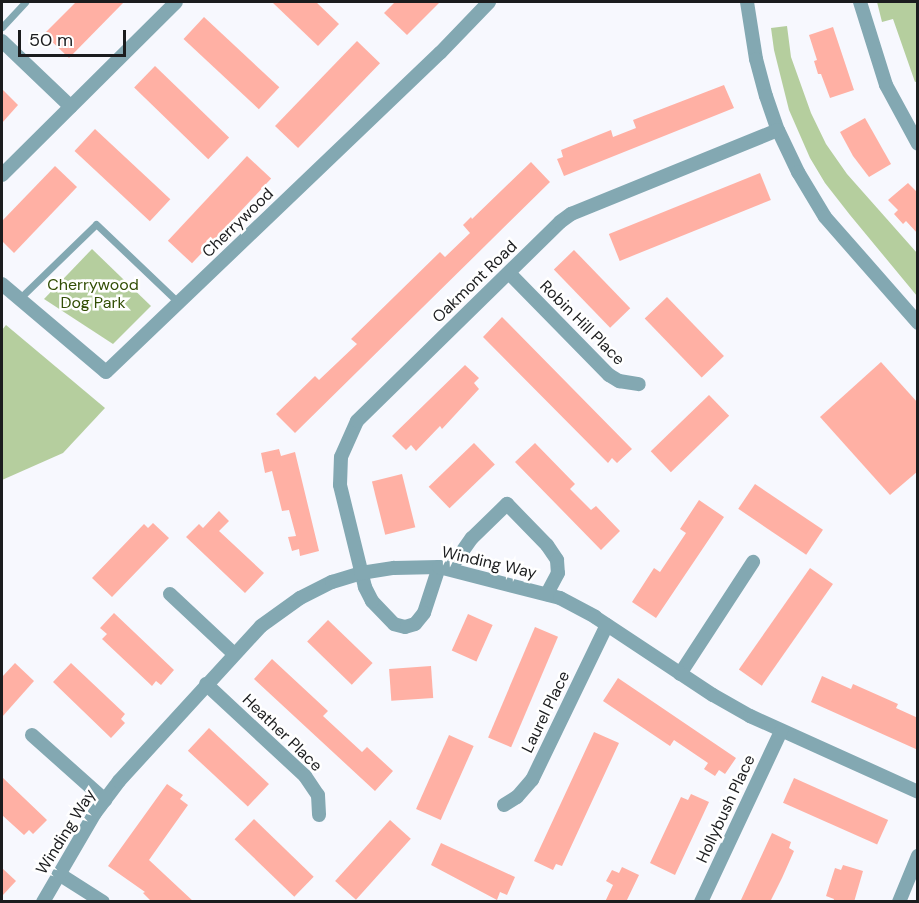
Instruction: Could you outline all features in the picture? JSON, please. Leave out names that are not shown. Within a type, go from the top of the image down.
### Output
[{"type":"street","points":[[2,175],[176,2]]},
{"type":"street","name":"Cherrywood","points":[[2,284],[106,372],[440,53],[489,2]]},
{"type":"street","points":[[747,2],[756,59],[778,130],[798,172],[825,217],[918,323]]},
{"type":"street","points":[[860,2],[886,85],[918,144]]},
{"type":"street","points":[[2,41],[71,107]]},
{"type":"street","name":"Oakmont Road","points":[[445,568],[424,613],[415,624],[405,627],[394,624],[378,609],[368,594],[339,485],[341,457],[350,432],[365,412],[560,222],[583,208],[778,130]]},
{"type":"street","name":"Robin Hill Place","points":[[509,273],[609,375],[629,384],[639,384]]},
{"type":"street","points":[[445,568],[507,504],[548,545],[557,560],[558,573],[547,594]]},
{"type":"street","points":[[680,674],[753,562]]},
{"type":"street","name":"Winding Way","points":[[43,902],[105,800],[133,764],[233,653],[261,626],[300,598],[332,582],[361,573],[394,568],[445,568],[547,594],[582,609],[713,695],[781,731],[918,792]]},
{"type":"street","points":[[170,594],[233,653]]},
{"type":"street","name":"Laurel Place","points":[[504,805],[517,797],[532,780],[607,625]]},
{"type":"street","name":"Heather Place","points":[[206,684],[305,776],[318,795],[319,815]]},
{"type":"street","name":"Hollybush Place","points":[[701,902],[781,731]]},
{"type":"street","points":[[32,735],[105,800]]},
{"type":"street","points":[[899,902],[918,856]]},
{"type":"street","points":[[59,874],[103,902]]},
{"type":"lane","points":[[2,27],[25,2]]},
{"type":"lane","points":[[19,299],[96,224],[178,302]]},
{"type":"green space","points":[[877,2],[917,2],[918,81],[915,82],[893,19],[882,22]]},
{"type":"green space","points":[[787,26],[791,57],[811,113],[826,144],[847,174],[917,253],[917,296],[825,183],[810,158],[789,110],[774,50],[771,28]]},
{"type":"green space","name":"Cherrywood Dog Park","points":[[92,249],[151,306],[113,344],[44,299]]},
{"type":"green space","points":[[6,325],[105,408],[63,453],[2,480],[2,330]]},
{"type":"building","points":[[76,2],[124,2],[69,58],[44,34]]},
{"type":"building","points":[[272,2],[316,2],[339,24],[318,46]]},
{"type":"building","points":[[395,2],[440,2],[407,35],[384,13]]},
{"type":"building","points":[[204,17],[279,87],[259,109],[184,39]]},
{"type":"building","points":[[833,27],[854,90],[830,98],[821,74],[818,74],[814,61],[817,60],[809,35]]},
{"type":"building","points":[[357,41],[380,63],[298,148],[275,126]]},
{"type":"building","points":[[155,66],[229,138],[208,159],[134,88]]},
{"type":"building","points":[[724,85],[734,108],[564,176],[557,159],[563,157],[561,150],[611,130],[613,137],[636,128],[633,120]]},
{"type":"building","points":[[2,89],[18,105],[2,123]]},
{"type":"building","points":[[865,118],[891,164],[869,177],[853,156],[840,132]]},
{"type":"building","points":[[95,129],[170,199],[150,221],[75,151]]},
{"type":"building","points":[[247,156],[271,179],[192,263],[168,241]]},
{"type":"building","points":[[531,162],[550,182],[295,433],[276,414],[315,376],[319,380],[357,344],[351,339],[440,252],[445,257],[470,233],[463,225]]},
{"type":"building","points":[[55,166],[77,187],[14,253],[2,241],[2,221]]},
{"type":"building","points":[[760,173],[771,200],[620,261],[609,234]]},
{"type":"building","points":[[908,183],[918,193],[918,234],[906,221],[903,224],[894,214],[898,210],[888,200]]},
{"type":"building","points":[[574,250],[630,308],[610,328],[554,269]]},
{"type":"building","points":[[667,297],[724,356],[702,378],[645,319]]},
{"type":"building","points":[[502,317],[632,449],[617,463],[612,458],[608,463],[483,337]]},
{"type":"building","points":[[881,362],[918,403],[918,471],[890,495],[820,417]]},
{"type":"building","points":[[465,365],[479,378],[474,383],[479,389],[442,429],[440,426],[416,451],[411,445],[406,450],[392,436]]},
{"type":"building","points":[[709,395],[729,416],[671,472],[651,451]]},
{"type":"building","points":[[474,443],[495,465],[450,508],[429,487]]},
{"type":"building","points":[[535,443],[575,484],[570,489],[591,510],[596,506],[620,531],[601,550],[515,462]]},
{"type":"building","points":[[279,449],[281,456],[295,452],[319,551],[300,556],[299,549],[292,551],[288,537],[296,536],[289,510],[282,511],[272,471],[265,473],[261,453]]},
{"type":"building","points":[[402,474],[415,527],[385,535],[372,481]]},
{"type":"building","points":[[755,484],[823,530],[806,555],[738,509]]},
{"type":"building","points":[[699,500],[724,517],[656,618],[632,602],[654,568],[660,572],[686,533],[680,529]]},
{"type":"building","points":[[219,511],[229,521],[219,531],[264,573],[245,593],[186,537],[199,524],[203,528]]},
{"type":"building","points":[[153,523],[169,538],[112,597],[92,578],[144,524],[148,528]]},
{"type":"building","points":[[810,568],[833,584],[762,686],[739,670]]},
{"type":"building","points":[[114,613],[174,670],[161,685],[156,681],[152,686],[102,639],[107,634],[100,628]]},
{"type":"building","points":[[468,614],[493,625],[476,662],[452,651]]},
{"type":"building","points":[[328,620],[373,663],[352,685],[307,642]]},
{"type":"building","points":[[535,627],[558,637],[511,747],[488,737]]},
{"type":"building","points":[[272,659],[328,711],[323,716],[362,752],[367,747],[393,771],[375,791],[254,679]]},
{"type":"building","points":[[15,663],[34,681],[2,717],[2,677]]},
{"type":"building","points":[[71,663],[125,714],[121,719],[125,723],[111,738],[53,682]]},
{"type":"building","points":[[431,666],[433,698],[391,701],[389,669]]},
{"type":"building","points":[[822,676],[851,689],[853,684],[898,704],[896,708],[918,718],[918,750],[811,702]]},
{"type":"building","points":[[618,678],[736,758],[725,774],[719,770],[715,776],[704,769],[708,763],[674,740],[670,746],[603,701]]},
{"type":"building","points":[[209,728],[269,784],[248,807],[188,751]]},
{"type":"building","points":[[594,732],[619,743],[562,866],[556,864],[553,870],[534,861]]},
{"type":"building","points":[[449,735],[474,746],[441,820],[416,809]]},
{"type":"building","points":[[2,777],[47,820],[33,834],[29,830],[24,835],[2,815]]},
{"type":"building","points":[[794,778],[888,820],[877,845],[783,803]]},
{"type":"building","points":[[167,784],[183,795],[180,799],[188,805],[149,860],[194,902],[152,902],[143,893],[145,892],[108,866]]},
{"type":"building","points":[[691,794],[709,802],[675,875],[650,863],[681,797],[688,800]]},
{"type":"building","points":[[254,819],[314,877],[294,897],[235,839]]},
{"type":"building","points":[[390,820],[411,839],[356,900],[335,881]]},
{"type":"building","points":[[772,833],[791,842],[789,848],[794,851],[782,878],[770,902],[740,902]]},
{"type":"building","points":[[441,843],[515,877],[507,895],[500,892],[497,900],[431,865]]},
{"type":"building","points":[[843,865],[863,871],[854,902],[833,902],[834,899],[826,896],[835,868],[841,870]]},
{"type":"building","points":[[622,867],[639,875],[626,902],[605,902],[613,885],[606,881],[612,870],[619,873]]},
{"type":"building","points":[[2,868],[16,881],[2,896]]}]
